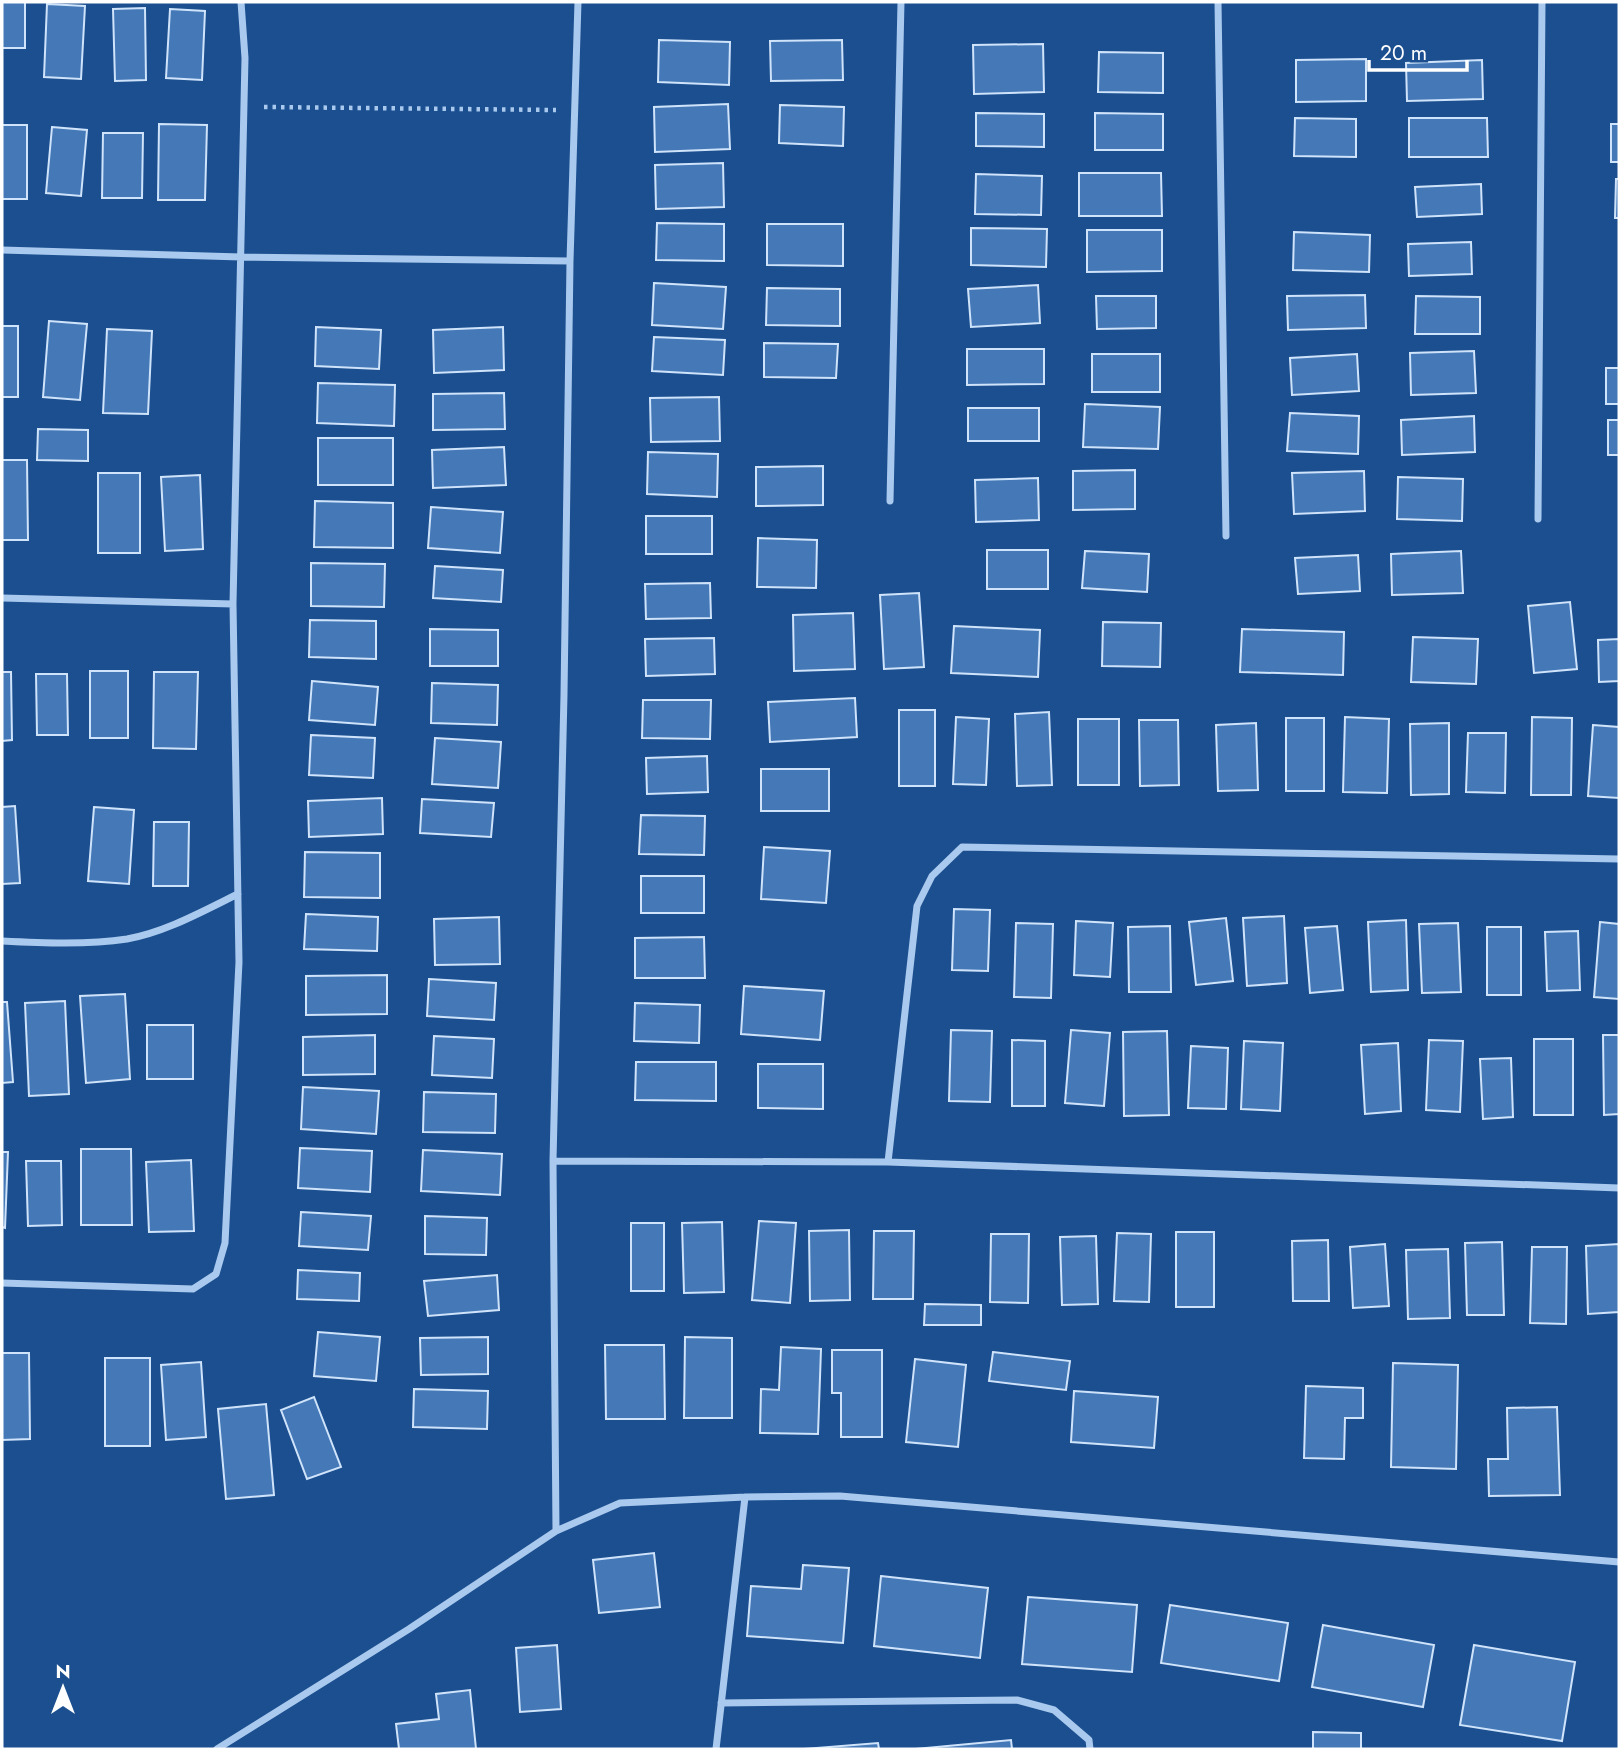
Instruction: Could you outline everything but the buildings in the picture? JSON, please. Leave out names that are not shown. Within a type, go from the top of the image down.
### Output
[{"type":"street","points":[[2,1283],[193,1289],[216,1274],[225,1243],[239,962],[233,604],[245,58],[241,2]]},
{"type":"street","points":[[556,1531],[553,1161],[564,695],[570,261],[578,2]]},
{"type":"street","points":[[890,501],[901,2]]},
{"type":"street","points":[[1218,2],[1226,536]]},
{"type":"street","points":[[1538,519],[1542,2]]},
{"type":"street","points":[[2,250],[241,257],[570,261]]},
{"type":"street","points":[[2,598],[233,604]]},
{"type":"street","points":[[888,1162],[917,906],[932,876],[962,847],[1619,859]]},
{"type":"street","points":[[2,941],[48,943],[128,939],[181,922],[238,894]]},
{"type":"street","points":[[553,1161],[888,1162],[1619,1188]]},
{"type":"street","points":[[217,1749],[410,1629],[556,1531],[620,1503],[840,1496],[1619,1562]]},
{"type":"street","points":[[716,1749],[745,1497]]},
{"type":"street","points":[[721,1703],[1017,1700],[1054,1710],[1089,1740],[1090,1749]]},
{"type":"path","points":[[244,107],[575,110]]}]
